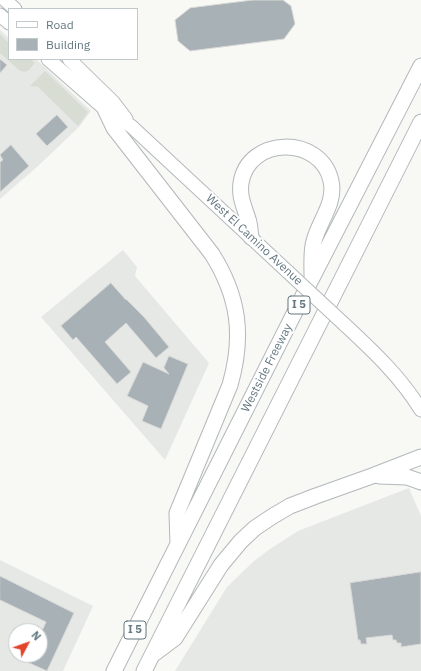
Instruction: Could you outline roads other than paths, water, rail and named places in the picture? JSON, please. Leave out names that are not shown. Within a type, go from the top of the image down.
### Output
[{"type":"highway","name":"Westside Freeway","points":[[114,671],[421,66]]},
{"type":"highway","points":[[105,109],[114,128],[212,254],[226,281],[236,314],[238,338],[237,354],[230,385],[176,513],[178,545]]},
{"type":"highway","name":"I 5","points":[[144,671],[421,122]]},
{"type":"highway","points":[[251,237],[248,219],[243,207],[240,192],[242,176],[251,161],[265,151],[280,147],[305,150],[311,154],[323,164],[328,171],[332,187],[330,202],[313,242],[312,280]]},
{"type":"highway","points":[[151,656],[175,638],[221,565],[241,541],[255,528],[290,506],[421,457]]},
{"type":"highway","points":[[372,476],[407,477],[421,482]]},
{"type":"main road","points":[[5,0],[14,8]]},
{"type":"main road","points":[[0,15],[8,22]]},
{"type":"main road","name":"West El Camino Avenue","points":[[49,60],[105,109],[131,126],[380,357],[412,396],[421,410]]},
{"type":"main road","name":"West El Camino Avenue","points":[[71,60],[114,102],[131,126]]}]
